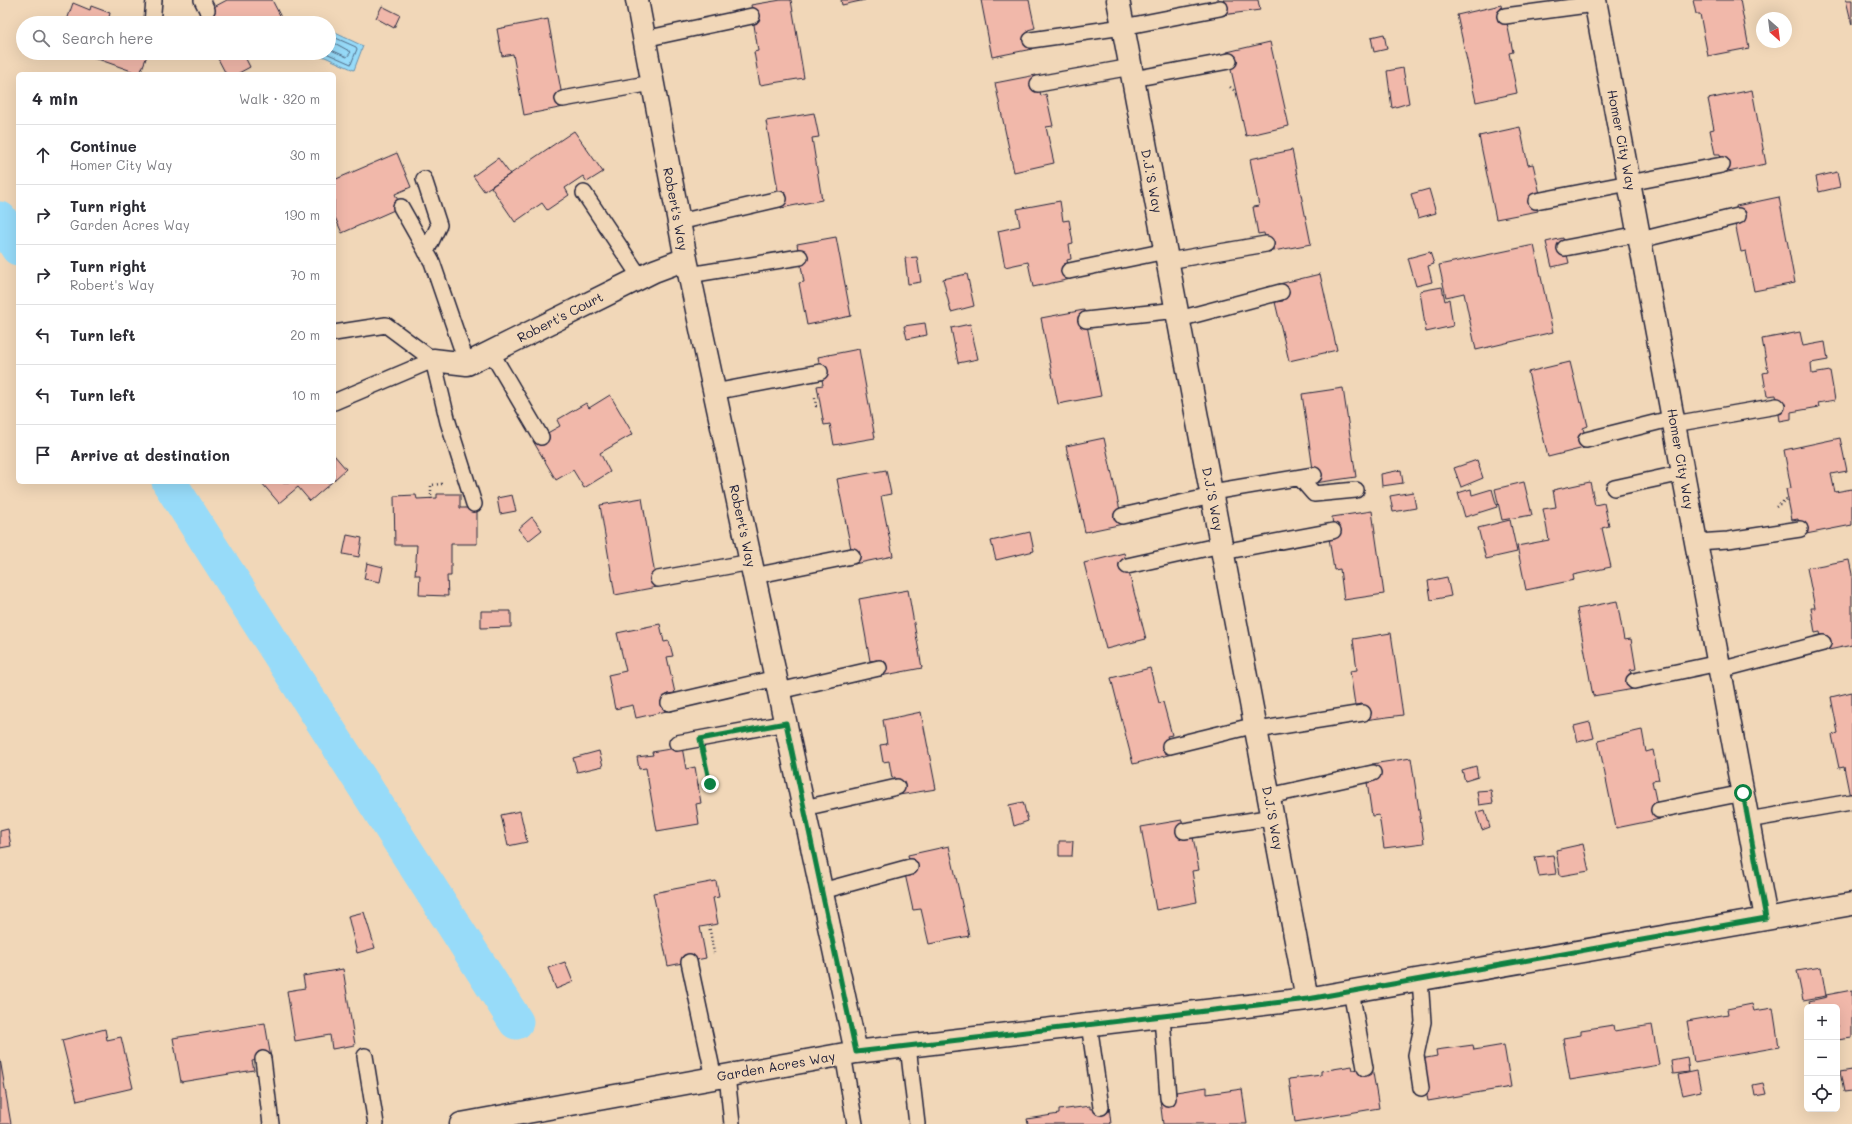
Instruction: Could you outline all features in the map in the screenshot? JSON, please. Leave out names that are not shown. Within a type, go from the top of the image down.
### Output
[{"type":"street","name":"Robert's Way","points":[[636,0],[714,392],[822,891],[850,1053]]},
{"type":"street","name":"D.J.'S Way","points":[[1118,0],[1308,999]]},
{"type":"street","name":"Homer City Way","points":[[1595,2],[1630,182],[1766,918]]},
{"type":"street","name":"Robert's Court","points":[[467,364],[640,277],[688,267]]},
{"type":"street","points":[[433,360],[467,364]]},
{"type":"street","name":"Garden Acres Way","points":[[461,1124],[541,1117],[720,1076],[850,1053],[1308,999],[1852,904]]},
{"type":"lane","points":[[153,16],[154,0]]},
{"type":"lane","points":[[1505,16],[1595,2]]},
{"type":"lane","points":[[1031,40],[1123,27],[1220,8]]},
{"type":"lane","points":[[644,39],[752,16]]},
{"type":"lane","points":[[1038,84],[1229,61]]},
{"type":"lane","points":[[563,99],[652,83]]},
{"type":"lane","points":[[1536,201],[1722,165]]},
{"type":"lane","points":[[424,179],[439,225],[426,252]]},
{"type":"lane","points":[[584,193],[640,277]]},
{"type":"lane","points":[[679,222],[779,199]]},
{"type":"lane","points":[[402,207],[432,262],[467,364]]},
{"type":"lane","points":[[1565,248],[1640,237],[1738,216]]},
{"type":"lane","points":[[1069,271],[1167,256],[1266,244]]},
{"type":"lane","points":[[688,267],[800,257]]},
{"type":"lane","points":[[1086,320],[1178,314],[1281,292]]},
{"type":"lane","points":[[336,333],[386,325],[433,360],[448,422],[474,504]]},
{"type":"lane","points":[[491,352],[541,437]]},
{"type":"lane","points":[[336,401],[433,360]]},
{"type":"lane","points":[[714,392],[820,372]]},
{"type":"lane","points":[[1586,440],[1674,421],[1777,406]]},
{"type":"lane","points":[[1614,488],[1684,473]]},
{"type":"lane","points":[[1122,516],[1212,494],[1307,477],[1314,494],[1356,490]]},
{"type":"lane","points":[[1697,542],[1728,540],[1800,529]]},
{"type":"lane","points":[[1127,566],[1333,531]]},
{"type":"lane","points":[[658,579],[852,556]]},
{"type":"lane","points":[[1634,681],[1719,666],[1823,643]]},
{"type":"lane","points":[[669,703],[879,668]]},
{"type":"lane","points":[[1170,746],[1256,727],[1363,713]]},
{"type":"lane","points":[[677,743],[786,723]]},
{"type":"lane","points":[[1269,796],[1373,772]]},
{"type":"lane","points":[[804,808],[897,787]]},
{"type":"lane","points":[[1659,810],[1743,793]]},
{"type":"lane","points":[[1748,820],[1851,802]]},
{"type":"lane","points":[[1184,831],[1273,817]]},
{"type":"lane","points":[[822,891],[910,867]]},
{"type":"lane","points":[[689,962],[732,1124]]},
{"type":"lane","points":[[1420,979],[1423,1022],[1416,1055],[1421,1088]]},
{"type":"lane","points":[[1351,991],[1365,1068]]},
{"type":"lane","points":[[1162,1016],[1168,1098]]},
{"type":"lane","points":[[1089,1024],[1101,1107]]},
{"type":"lane","points":[[908,1046],[917,1124]]},
{"type":"lane","points":[[850,1053],[855,1124]]},
{"type":"lane","points":[[365,1056],[376,1124]]},
{"type":"lane","points":[[263,1059],[271,1124]]},
{"type":"path","points":[[698,785],[710,784],[700,739]]},
{"type":"water","points":[[336,33],[363,46],[354,70],[332,60],[336,60]]},
{"type":"building","points":[[227,0],[272,0],[280,16],[197,16]]},
{"type":"building","points":[[781,0],[791,0],[804,78],[760,85],[754,52],[758,51],[751,5]]},
{"type":"building","points":[[841,0],[865,0],[842,5]]},
{"type":"building","points":[[981,0],[1029,0],[1035,28],[1028,30],[1032,49],[992,57]]},
{"type":"building","points":[[1219,0],[1258,0],[1260,10],[1222,15]]},
{"type":"building","points":[[1693,0],[1740,0],[1749,48],[1708,56],[1700,14],[1696,14]]},
{"type":"building","points":[[1846,0],[1852,0],[1852,25]]},
{"type":"building","points":[[73,3],[90,10],[91,6],[110,13],[109,16],[68,16]]},
{"type":"building","points":[[1501,5],[1504,24],[1507,23],[1513,52],[1509,53],[1517,93],[1476,102],[1457,15]]},
{"type":"building","points":[[382,6],[400,15],[394,28],[376,18]]},
{"type":"building","points":[[548,19],[564,107],[524,115],[513,54],[502,56],[497,29]]},
{"type":"building","points":[[1384,34],[1387,49],[1374,52],[1371,37]]},
{"type":"building","points":[[1270,42],[1289,126],[1246,136],[1227,52]]},
{"type":"building","points":[[101,60],[145,60],[141,72],[134,72]]},
{"type":"building","points":[[219,60],[246,60],[250,67],[241,72],[225,72]]},
{"type":"building","points":[[1403,68],[1409,103],[1392,108],[1387,71]]},
{"type":"building","points":[[1036,75],[1041,96],[1046,94],[1053,126],[1046,127],[1054,163],[1014,172],[995,83]]},
{"type":"building","points":[[1752,90],[1766,164],[1723,173],[1720,154],[1715,154],[1710,130],[1714,129],[1708,99]]},
{"type":"building","points":[[814,113],[819,137],[812,138],[822,200],[781,208],[766,121]]},
{"type":"building","points":[[1520,127],[1528,165],[1533,164],[1540,194],[1535,195],[1538,211],[1496,219],[1479,136]]},
{"type":"building","points":[[574,131],[603,172],[587,182],[583,176],[565,188],[569,195],[547,210],[542,203],[515,222],[491,187]]},
{"type":"building","points":[[1292,150],[1311,244],[1268,252],[1264,233],[1258,234],[1253,207],[1259,206],[1250,159]]},
{"type":"building","points":[[397,153],[411,187],[395,194],[401,207],[342,233],[336,220],[336,179]]},
{"type":"building","points":[[498,158],[510,174],[484,191],[473,176]]},
{"type":"building","points":[[1837,172],[1840,187],[1819,192],[1816,177]]},
{"type":"building","points":[[1429,189],[1436,213],[1418,218],[1411,194]]},
{"type":"building","points":[[1779,197],[1795,283],[1754,291],[1746,251],[1741,252],[1735,223],[1738,216],[1736,206]]},
{"type":"building","points":[[1060,201],[1063,221],[1069,220],[1073,243],[1069,244],[1071,259],[1067,260],[1071,279],[1033,287],[1028,262],[1005,267],[998,231],[1020,226],[1017,209]]},
{"type":"building","points":[[836,237],[851,316],[807,325],[799,283],[804,282],[797,244]]},
{"type":"building","points":[[1563,238],[1569,263],[1552,267],[1546,242]]},
{"type":"building","points":[[1534,245],[1553,332],[1476,350],[1464,293],[1446,297],[1439,265]]},
{"type":"building","points":[[1430,252],[1434,264],[1428,266],[1432,282],[1416,286],[1408,258]]},
{"type":"building","points":[[917,257],[921,282],[908,284],[905,258]]},
{"type":"building","points":[[967,274],[974,306],[951,312],[943,279]]},
{"type":"building","points":[[1320,274],[1337,350],[1289,361],[1275,302],[1283,301],[1279,284]]},
{"type":"building","points":[[1442,287],[1445,301],[1449,299],[1453,326],[1426,332],[1420,291]]},
{"type":"building","points":[[1084,310],[1101,396],[1058,404],[1041,318]]},
{"type":"building","points":[[925,323],[927,335],[907,339],[904,326]]},
{"type":"building","points":[[970,324],[978,359],[958,363],[951,328]]},
{"type":"building","points":[[1800,332],[1803,346],[1825,342],[1828,360],[1811,363],[1812,374],[1830,371],[1835,400],[1818,403],[1819,407],[1791,412],[1791,419],[1780,421],[1776,395],[1767,396],[1763,373],[1768,372],[1762,339]]},
{"type":"building","points":[[859,349],[875,438],[834,445],[830,424],[824,425],[817,386],[823,385],[818,357]]},
{"type":"building","points":[[1570,362],[1580,403],[1582,402],[1588,426],[1583,428],[1588,447],[1548,457],[1528,372]]},
{"type":"building","points":[[1343,388],[1356,477],[1315,483],[1302,394]]},
{"type":"building","points":[[610,395],[633,434],[600,453],[610,472],[584,488],[573,470],[556,480],[533,441],[560,426],[557,420],[586,403],[589,408]]},
{"type":"building","points":[[1104,438],[1123,524],[1085,532],[1066,446]]},
{"type":"building","points":[[1840,438],[1847,471],[1831,474],[1835,492],[1852,489],[1852,525],[1801,535],[1798,519],[1792,520],[1786,489],[1791,488],[1784,450]]},
{"type":"building","points":[[336,457],[346,469],[336,478]]},
{"type":"building","points":[[1477,460],[1483,478],[1461,487],[1454,468]]},
{"type":"building","points":[[886,470],[891,494],[881,496],[893,556],[854,564],[837,479]]},
{"type":"building","points":[[1401,470],[1403,483],[1382,486],[1381,474]]},
{"type":"building","points":[[1524,482],[1532,515],[1502,520],[1495,489]]},
{"type":"building","points":[[1590,482],[1595,505],[1604,503],[1609,526],[1602,528],[1611,567],[1573,575],[1574,580],[1526,590],[1517,546],[1549,540],[1543,509],[1556,507],[1553,490]]},
{"type":"building","points":[[263,484],[330,484],[310,501],[298,487],[279,503]]},
{"type":"building","points":[[1471,489],[1472,495],[1492,489],[1497,507],[1465,517],[1458,493]]},
{"type":"building","points":[[1413,492],[1416,508],[1393,512],[1390,496]]},
{"type":"building","points":[[437,494],[460,494],[460,508],[477,508],[477,544],[451,544],[451,576],[447,576],[448,596],[419,595],[420,575],[415,575],[417,545],[395,545],[394,496],[416,495],[417,499],[437,498]]},
{"type":"building","points":[[512,495],[516,511],[500,514],[497,498]]},
{"type":"building","points":[[642,498],[657,587],[615,595],[600,505]]},
{"type":"building","points":[[1372,511],[1384,594],[1344,600],[1340,569],[1334,570],[1329,538],[1334,538],[1332,517]]},
{"type":"building","points":[[532,517],[542,530],[528,541],[518,529]]},
{"type":"building","points":[[1510,520],[1517,552],[1486,559],[1478,528]]},
{"type":"building","points":[[1030,532],[1034,551],[996,560],[991,541]]},
{"type":"building","points":[[347,535],[362,538],[359,557],[343,554]]},
{"type":"building","points":[[1124,553],[1146,639],[1106,649],[1084,563]]},
{"type":"building","points":[[1849,560],[1852,574],[1852,645],[1824,651],[1820,632],[1815,633],[1811,608],[1815,608],[1807,568]]},
{"type":"building","points":[[367,563],[383,567],[380,582],[364,579]]},
{"type":"building","points":[[1447,577],[1451,596],[1431,600],[1428,581]]},
{"type":"building","points":[[908,590],[922,668],[880,676],[877,660],[870,661],[859,599]]},
{"type":"building","points":[[1617,601],[1624,640],[1631,639],[1636,669],[1630,670],[1634,689],[1593,696],[1577,609]]},
{"type":"building","points":[[481,611],[511,611],[511,627],[481,628]]},
{"type":"building","points":[[660,624],[664,642],[669,641],[673,656],[667,657],[675,693],[667,694],[671,710],[636,718],[633,705],[615,709],[608,675],[626,671],[617,633]]},
{"type":"building","points":[[1391,633],[1403,715],[1364,720],[1362,704],[1355,705],[1350,671],[1357,670],[1353,639]]},
{"type":"building","points":[[1150,668],[1159,703],[1163,702],[1172,735],[1167,736],[1172,754],[1133,764],[1111,678]]},
{"type":"building","points":[[1852,692],[1851,802],[1844,767],[1839,768],[1832,735],[1838,733],[1831,697]]},
{"type":"building","points":[[921,712],[936,789],[899,795],[895,777],[892,778],[889,761],[883,762],[880,745],[887,744],[883,720]]},
{"type":"building","points":[[1590,722],[1594,738],[1578,742],[1574,726]]},
{"type":"building","points":[[1642,730],[1646,752],[1653,750],[1659,780],[1652,781],[1660,819],[1616,828],[1598,740]]},
{"type":"building","points":[[682,747],[686,769],[695,767],[701,803],[696,804],[699,824],[657,831],[646,768],[639,769],[637,757],[653,755],[652,752]]},
{"type":"building","points":[[599,751],[603,766],[577,772],[573,758]]},
{"type":"building","points":[[1411,758],[1424,843],[1384,848],[1379,815],[1372,816],[1367,782],[1374,781],[1372,764]]},
{"type":"building","points":[[1476,766],[1478,777],[1465,781],[1462,770]]},
{"type":"building","points":[[1491,790],[1493,803],[1479,805],[1477,791]]},
{"type":"building","points":[[1023,802],[1028,821],[1014,826],[1009,805]]},
{"type":"building","points":[[1485,810],[1490,827],[1482,830],[1476,812]]},
{"type":"building","points":[[520,811],[527,842],[508,846],[501,815]]},
{"type":"building","points":[[1182,820],[1185,839],[1193,837],[1199,870],[1192,871],[1197,902],[1156,910],[1141,827]]},
{"type":"building","points":[[8,829],[11,846],[0,848],[0,831]]},
{"type":"building","points":[[1059,841],[1073,841],[1072,856],[1059,856]]},
{"type":"building","points":[[1583,844],[1589,871],[1560,876],[1556,850]]},
{"type":"building","points":[[949,846],[969,936],[929,944],[921,909],[913,910],[905,874],[910,867],[908,855]]},
{"type":"building","points":[[1553,855],[1556,874],[1539,876],[1535,857]]},
{"type":"building","points":[[716,881],[719,897],[713,898],[718,924],[700,927],[706,958],[668,966],[653,893]]},
{"type":"building","points":[[364,912],[375,948],[357,953],[348,916]]},
{"type":"building","points":[[565,962],[573,982],[556,989],[548,968]]},
{"type":"building","points":[[1821,967],[1826,996],[1803,1000],[1797,971]]},
{"type":"building","points":[[343,969],[355,1045],[332,1049],[330,1035],[295,1041],[287,991],[305,988],[303,976]]},
{"type":"building","points":[[1852,990],[1852,1038],[1840,1040],[1840,1004],[1810,1004],[1809,1001],[1827,997],[1826,995]]},
{"type":"building","points":[[1752,1004],[1754,1011],[1773,1008],[1779,1047],[1694,1062],[1687,1021],[1728,1014],[1727,1009]]},
{"type":"building","points":[[265,1023],[271,1058],[252,1061],[254,1070],[181,1082],[173,1038]]},
{"type":"building","points":[[1613,1025],[1614,1031],[1652,1025],[1659,1065],[1570,1080],[1563,1038],[1581,1035],[1581,1030]]},
{"type":"building","points":[[105,1029],[107,1040],[121,1037],[133,1088],[77,1101],[62,1040]]},
{"type":"building","points":[[1473,1045],[1474,1050],[1504,1045],[1511,1087],[1428,1101],[1421,1059],[1437,1056],[1436,1050]]},
{"type":"building","points":[[1687,1057],[1689,1072],[1673,1074],[1671,1060]]},
{"type":"building","points":[[0,1059],[11,1124],[0,1124]]},
{"type":"building","points":[[1352,1066],[1353,1070],[1372,1067],[1379,1108],[1295,1122],[1289,1079],[1321,1075],[1321,1071]]},
{"type":"building","points":[[1852,1070],[1852,1091],[1844,1092],[1840,1072]]},
{"type":"building","points":[[1697,1071],[1701,1091],[1683,1095],[1678,1075]]},
{"type":"building","points":[[1763,1083],[1766,1094],[1755,1096],[1753,1085]]},
{"type":"building","points":[[1207,1087],[1207,1094],[1242,1089],[1247,1124],[1163,1124],[1160,1100],[1176,1097],[1176,1092]]},
{"type":"building","points":[[1090,1106],[1090,1109],[1109,1106],[1111,1124],[1028,1124],[1027,1119],[1059,1114],[1059,1110]]},
{"type":"waterway","points":[[0,219],[16,245]]},
{"type":"waterway","points":[[170,484],[516,1022]]},
{"type":"route","points":[[710,784],[700,739],[786,723],[856,1052],[1308,999],[1766,918],[1743,793]]}]
